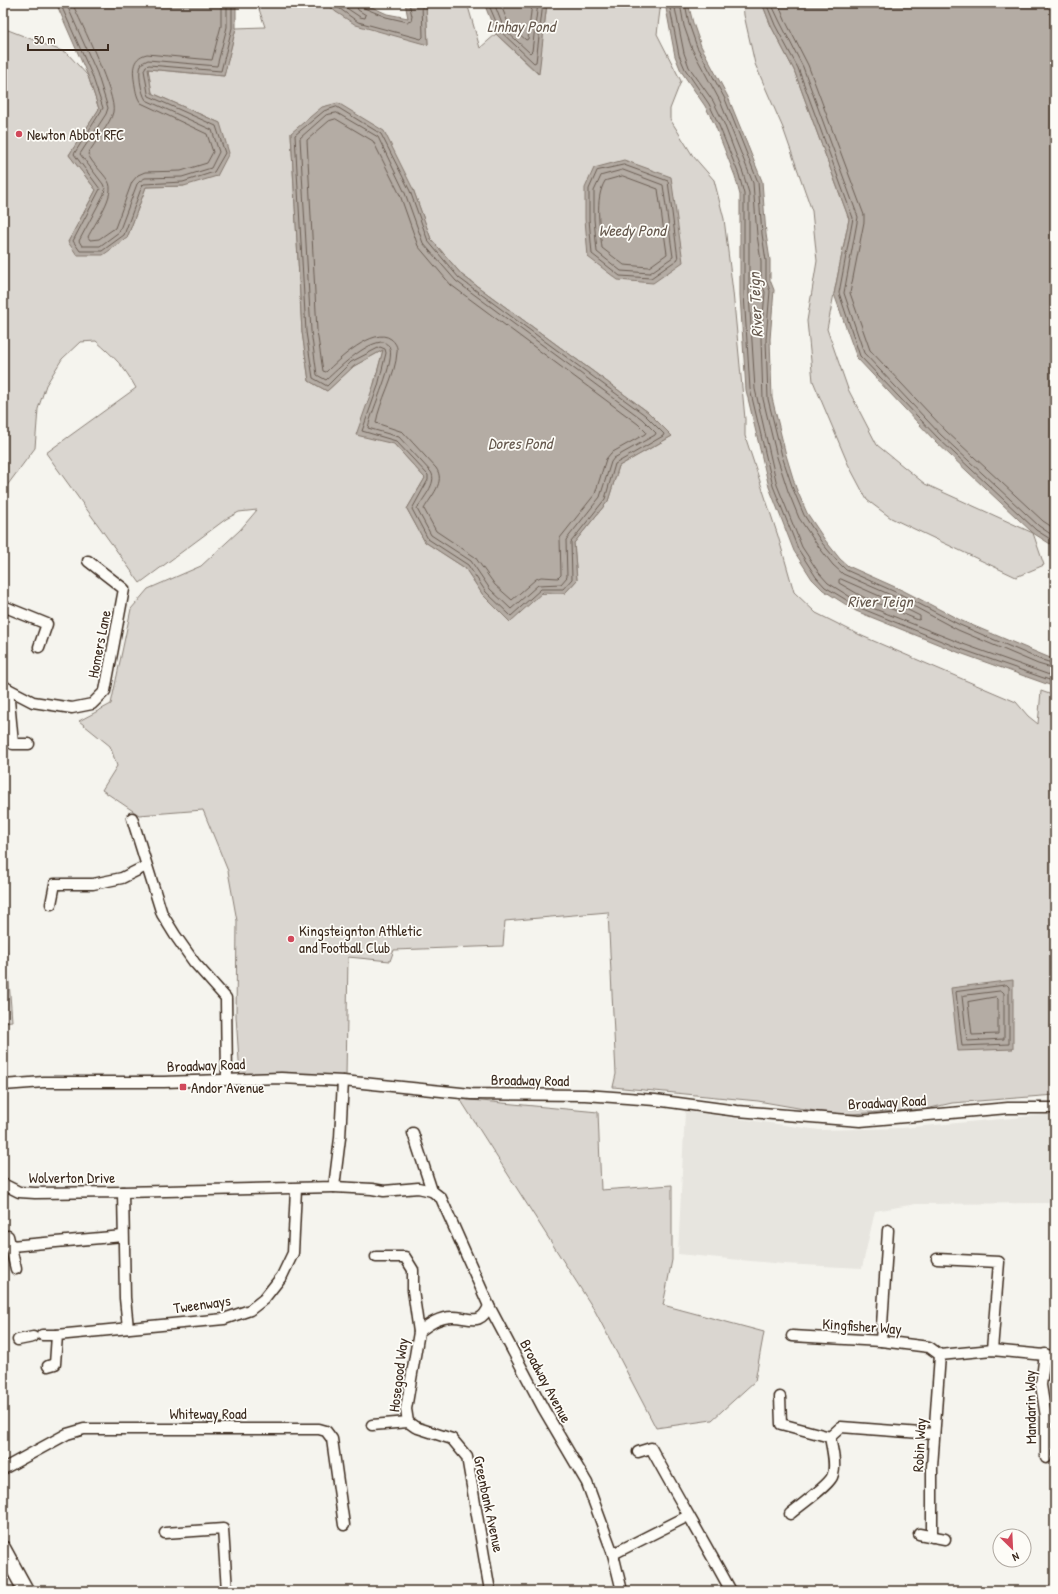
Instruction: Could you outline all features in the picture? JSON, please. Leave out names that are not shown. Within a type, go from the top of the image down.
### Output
[{"type":"main road","points":[[3,1549],[26,1591]]},
{"type":"street","name":"Homers Lane","points":[[5,687],[33,702],[72,708],[92,704],[106,691],[124,589],[88,561]]},
{"type":"street","points":[[3,606],[46,624],[39,648]]},
{"type":"street","name":"Homers Lane","points":[[5,687],[13,744],[30,744]]},
{"type":"street","points":[[132,818],[162,914],[194,962],[226,998],[227,1079]]},
{"type":"street","points":[[51,904],[55,884],[93,884],[122,878],[146,866]]},
{"type":"street","name":"Broadway Road","points":[[3,1085],[44,1082],[164,1082],[281,1078],[343,1081],[471,1094],[585,1095],[655,1100],[737,1110],[860,1121],[1008,1108],[1055,1108]]},
{"type":"street","points":[[334,1187],[340,1138],[343,1081]]},
{"type":"street","name":"Broadway Avenue","points":[[413,1133],[432,1191],[441,1198],[489,1306],[543,1408],[587,1484],[613,1554],[622,1591]]},
{"type":"street","name":"Wolverton Drive","points":[[3,1184],[19,1192],[123,1192],[125,1298],[128,1328]]},
{"type":"street","points":[[123,1192],[334,1187],[384,1191],[418,1188],[432,1191]]},
{"type":"street","name":"Tweenways","points":[[18,1340],[37,1336],[224,1319],[250,1310],[264,1299],[282,1276],[293,1253],[296,1188]]},
{"type":"street","points":[[881,1341],[888,1230]]},
{"type":"street","points":[[16,1269],[10,1241],[123,1236]]},
{"type":"street","name":"Hosegood Way","points":[[376,1257],[405,1257],[413,1270],[413,1290],[419,1332],[406,1409],[408,1422]]},
{"type":"street","points":[[937,1259],[999,1262],[992,1350]]},
{"type":"street","name":"Hosegood Way","points":[[419,1332],[430,1322],[442,1318],[453,1317],[475,1320],[481,1318],[486,1313],[489,1306]]},
{"type":"street","points":[[48,1366],[55,1364],[57,1335]]},
{"type":"street","name":"Kingfisher Way","points":[[792,1336],[881,1341],[929,1347],[940,1355]]},
{"type":"street","points":[[940,1355],[992,1350],[1050,1355]]},
{"type":"street","name":"Robin Way","points":[[932,1537],[934,1434],[940,1355]]},
{"type":"street","name":"Mandarin Way","points":[[1046,1458],[1046,1417],[1041,1385],[1050,1355]]},
{"type":"street","points":[[780,1397],[781,1424],[830,1437]]},
{"type":"street","points":[[372,1425],[408,1422]]},
{"type":"street","name":"Greenbank Avenue","points":[[408,1422],[415,1427],[452,1439],[467,1457],[490,1591]]},
{"type":"street","points":[[830,1437],[841,1427],[934,1434]]},
{"type":"street","name":"Whiteway Road","points":[[3,1469],[68,1434],[84,1429],[319,1429],[326,1431],[332,1438],[344,1525]]},
{"type":"street","points":[[790,1514],[822,1488],[832,1477],[833,1457],[830,1437]]},
{"type":"street","points":[[638,1452],[651,1448],[731,1591]]},
{"type":"street","points":[[613,1554],[688,1516]]},
{"type":"street","points":[[165,1532],[223,1529],[227,1591]]},
{"type":"street","points":[[919,1534],[945,1539]]},
{"type":"shaded area","points":[[257,3],[326,3],[336,12],[428,44],[426,3],[467,3],[480,48],[496,34],[538,74],[547,3],[659,3],[660,10],[657,34],[681,81],[670,109],[670,119],[693,156],[714,180],[724,219],[733,292],[745,419],[745,436],[778,536],[794,592],[816,613],[862,636],[1016,702],[1028,716],[1038,724],[1041,691],[1055,696],[1055,1095],[952,1103],[926,1109],[838,1115],[758,1101],[613,1087],[616,1074],[608,912],[505,921],[503,946],[394,950],[390,961],[348,957],[346,1076],[240,1075],[236,1016],[237,921],[228,871],[203,810],[139,815],[102,790],[117,766],[110,746],[79,721],[111,704],[131,609],[148,589],[201,566],[240,530],[257,510],[239,512],[226,519],[140,583],[46,453],[136,388],[118,362],[96,341],[80,342],[62,359],[46,385],[38,409],[35,448],[3,491],[3,28],[67,53],[88,76],[99,109],[69,155],[96,190],[68,242],[127,238],[146,187],[184,186],[220,123],[152,93],[148,69],[224,76],[236,28],[265,27]],"holes":[[[291,133],[413,189],[431,239],[462,275],[648,412],[672,436],[619,466],[608,501],[574,543],[577,580],[565,593],[483,595],[465,568],[425,542],[407,509],[425,478],[394,444],[374,384],[383,350],[354,366],[327,391],[309,381],[302,332]]]},
{"type":"shaded area","points":[[743,3],[762,3],[771,26],[794,70],[849,219],[827,329],[848,389],[877,445],[925,484],[1033,533],[1044,565],[1016,577],[891,518],[867,500],[848,464],[813,381],[807,321],[817,261],[812,211],[783,128],[755,64],[744,15]]},
{"type":"shaded area","points":[[1042,3],[1055,3],[1055,14]]},
{"type":"shaded area","points":[[3,903],[12,1021],[3,1022]]},
{"type":"shaded area","points":[[460,1099],[598,1112],[601,1190],[672,1185],[672,1260],[663,1305],[764,1332],[755,1381],[712,1420],[656,1428],[595,1311]]},
{"type":"shaded area","points":[[685,1111],[819,1130],[902,1128],[1055,1114],[1055,1203],[916,1204],[875,1211],[862,1268],[783,1264],[678,1254]]},
{"type":"water","points":[[56,3],[236,3],[236,28],[224,76],[148,69],[152,93],[220,123],[229,153],[217,176],[184,186],[146,187],[127,238],[103,255],[77,255],[68,242],[96,190],[69,155],[99,109],[88,76]]},
{"type":"water","points":[[326,3],[363,3],[387,14],[408,18],[405,3],[426,3],[428,45],[356,25],[336,12]]},
{"type":"water","name":"Linhay Pond","points":[[484,3],[547,3],[539,74],[496,34]]},
{"type":"water","name":"River Teign","points":[[665,3],[688,3],[701,46],[728,97],[762,181],[766,234],[770,260],[770,280],[774,290],[770,339],[772,398],[796,488],[807,513],[825,540],[840,559],[848,566],[904,591],[962,621],[1055,660],[1055,687],[960,653],[856,611],[823,590],[812,579],[794,551],[769,487],[746,390],[740,295],[740,195],[735,176],[715,125],[705,106],[681,71],[675,56]]},
{"type":"water","points":[[762,3],[1042,3],[1055,14],[1055,547],[1033,533],[935,441],[857,358],[834,294],[849,219],[794,70],[771,26]]},
{"type":"water","name":"Dores Pond","points":[[338,103],[384,131],[413,189],[431,239],[462,275],[648,412],[672,436],[619,466],[608,501],[574,543],[577,580],[565,593],[543,592],[510,622],[483,595],[465,568],[425,542],[407,509],[425,478],[394,444],[356,435],[374,384],[383,350],[354,366],[327,391],[309,381],[302,332],[291,133],[322,107]]},
{"type":"water","name":"Weedy Pond","points":[[624,160],[671,177],[683,262],[653,283],[618,280],[588,257],[585,219],[585,188],[594,168]]},
{"type":"water","points":[[1013,980],[1013,1049],[958,1051],[951,988]]},
{"type":"place","name":"Newton Abbot RFC","points":[[19,134]]},
{"type":"place","name":"Kingsteignton Athletic and Football Club","points":[[291,939]]},
{"type":"place","name":"Andor Avenue","points":[[183,1087]]}]
